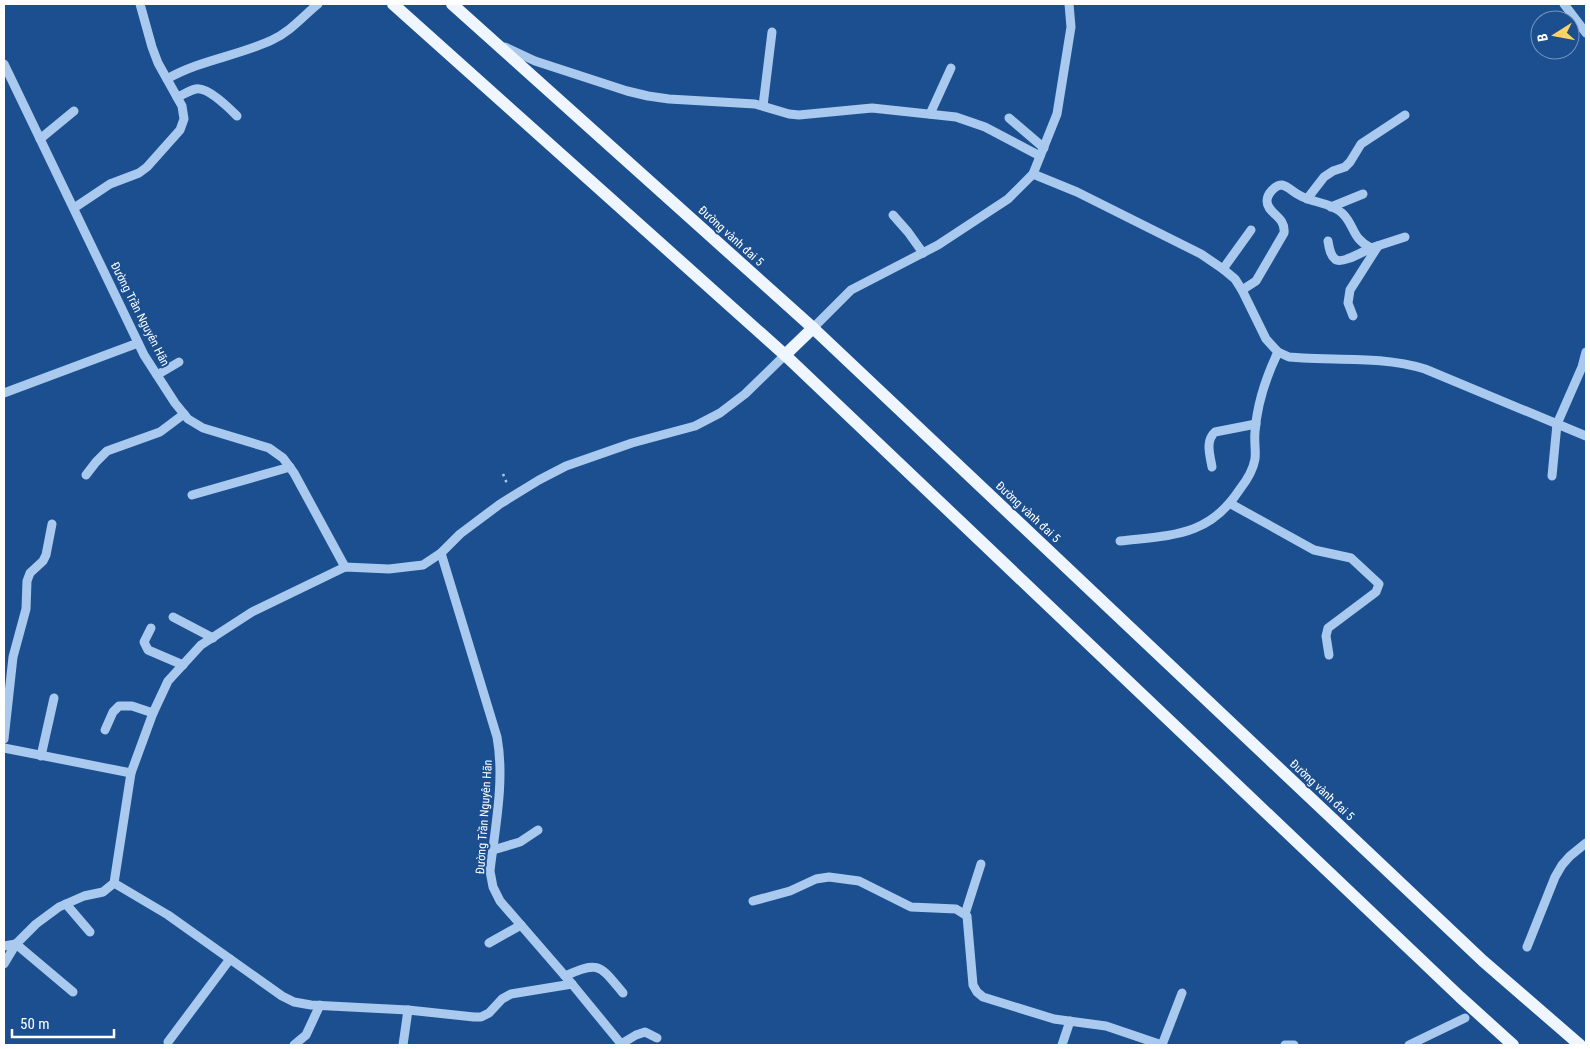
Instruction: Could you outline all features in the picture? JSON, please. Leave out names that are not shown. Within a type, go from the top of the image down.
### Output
[{"type":"main road","points":[[393,4],[785,355],[1513,1045]]},
{"type":"main road","name":"Đường vành đai 5","points":[[452,4],[813,328],[1483,961],[1580,1045]]},
{"type":"main road","points":[[785,355],[813,328]]},
{"type":"street","points":[[74,208],[110,184],[139,172],[147,166],[180,130],[184,118],[182,106],[152,47],[140,4]]},
{"type":"street","points":[[167,79],[193,66],[258,46],[274,39],[288,30],[318,4]]},
{"type":"street","points":[[813,328],[851,290],[938,245],[1008,199],[1034,174],[1057,114],[1071,27],[1068,4]]},
{"type":"street","points":[[1564,4],[1586,34]]},
{"type":"street","points":[[763,106],[772,32]]},
{"type":"street","points":[[493,42],[536,61],[648,96],[763,106],[798,115],[862,108],[956,117],[971,121],[1042,152]]},
{"type":"street","name":"Đường Trần Nguyên Hãn","points":[[4,64],[138,343],[175,404],[188,419],[203,428],[268,448],[283,458],[290,467],[345,567]]},
{"type":"street","points":[[930,114],[951,68]]},
{"type":"street","points":[[177,97],[197,89],[204,90],[226,105],[237,116]]},
{"type":"street","points":[[40,139],[74,111]]},
{"type":"street","points":[[1306,198],[1324,177],[1333,171],[1345,167],[1361,144],[1404,115]]},
{"type":"street","points":[[1009,118],[1042,152]]},
{"type":"street","points":[[1034,174],[1077,192],[1166,236],[1224,268],[1235,279],[1266,339],[1278,352],[1289,357],[1409,364],[1586,436]]},
{"type":"street","points":[[1242,290],[1256,281],[1284,234],[1285,227],[1282,220],[1269,208],[1267,201],[1268,196],[1279,185],[1284,186],[1297,195],[1331,207],[1344,215],[1354,234],[1362,244],[1375,247]]},
{"type":"street","points":[[1331,207],[1363,194]]},
{"type":"street","points":[[893,215],[923,253]]},
{"type":"street","points":[[1224,268],[1251,230]]},
{"type":"street","points":[[1328,241],[1331,254],[1338,261],[1345,260],[1405,236]]},
{"type":"street","points":[[1353,316],[1348,303],[1350,290],[1375,247]]},
{"type":"street","points":[[4,393],[138,343]]},
{"type":"street","points":[[1120,541],[1178,534],[1195,529],[1210,522],[1231,504],[1252,472],[1256,424],[1263,389],[1278,352]]},
{"type":"street","points":[[1552,476],[1557,424],[1582,367],[1586,352]]},
{"type":"street","points":[[4,964],[16,944],[36,924],[59,907],[84,896],[103,892],[114,883],[131,772],[153,713],[168,680],[201,645],[252,612],[345,567],[389,569],[423,565],[441,553],[460,534],[500,504],[566,466],[606,451],[696,426],[720,413],[745,394],[785,355]]},
{"type":"street","points":[[157,376],[179,362]]},
{"type":"street","points":[[86,475],[108,451],[160,432],[184,414]]},
{"type":"street","points":[[1212,467],[1209,443],[1212,434],[1256,424]]},
{"type":"street","points":[[192,495],[290,467]]},
{"type":"street","points":[[1231,504],[1314,550],[1351,558],[1379,584],[1376,592],[1328,628],[1326,636],[1329,655]]},
{"type":"street","points":[[4,739],[13,657],[26,609],[27,580],[30,572],[43,561],[46,555],[52,524]]},
{"type":"street","name":"Đường Trần Nguyên Hãn","points":[[441,553],[497,737],[500,755],[501,772],[490,871],[493,887],[500,900],[622,1044]]},
{"type":"street","points":[[174,617],[213,638]]},
{"type":"street","points":[[150,628],[144,642],[148,650],[183,665]]},
{"type":"street","points":[[41,756],[54,698]]},
{"type":"street","points":[[105,730],[113,712],[119,706],[132,706],[153,713]]},
{"type":"street","points":[[4,748],[131,772]]},
{"type":"street","points":[[493,850],[520,842],[538,830]]},
{"type":"street","points":[[1527,947],[1555,877],[1570,856],[1586,843]]},
{"type":"street","points":[[981,864],[965,914],[968,922],[974,985],[977,992],[983,997],[1054,1019],[1106,1026],[1162,1045],[1182,993]]},
{"type":"street","points":[[753,901],[790,891],[816,879],[829,877],[859,881],[911,907],[956,909],[965,914]]},
{"type":"street","points":[[114,883],[168,915],[282,996],[294,1002],[320,1006],[408,1010],[474,1018],[489,1014],[502,999],[511,994],[572,984]]},
{"type":"street","points":[[66,904],[90,932]]},
{"type":"street","points":[[489,943],[521,925]]},
{"type":"street","points":[[4,946],[16,944],[73,992]]},
{"type":"street","points":[[168,1042],[230,958]]},
{"type":"street","points":[[565,976],[589,966],[598,967],[607,974],[623,993]]},
{"type":"street","points":[[294,1045],[306,1035],[320,1006]]},
{"type":"street","points":[[403,1045],[408,1010]]},
{"type":"street","points":[[1409,1045],[1465,1018]]},
{"type":"street","points":[[1062,1045],[1070,1021]]},
{"type":"street","points":[[622,1044],[636,1035],[645,1032],[657,1038]]},
{"type":"street","points":[[1285,1045],[1294,1045]]}]
